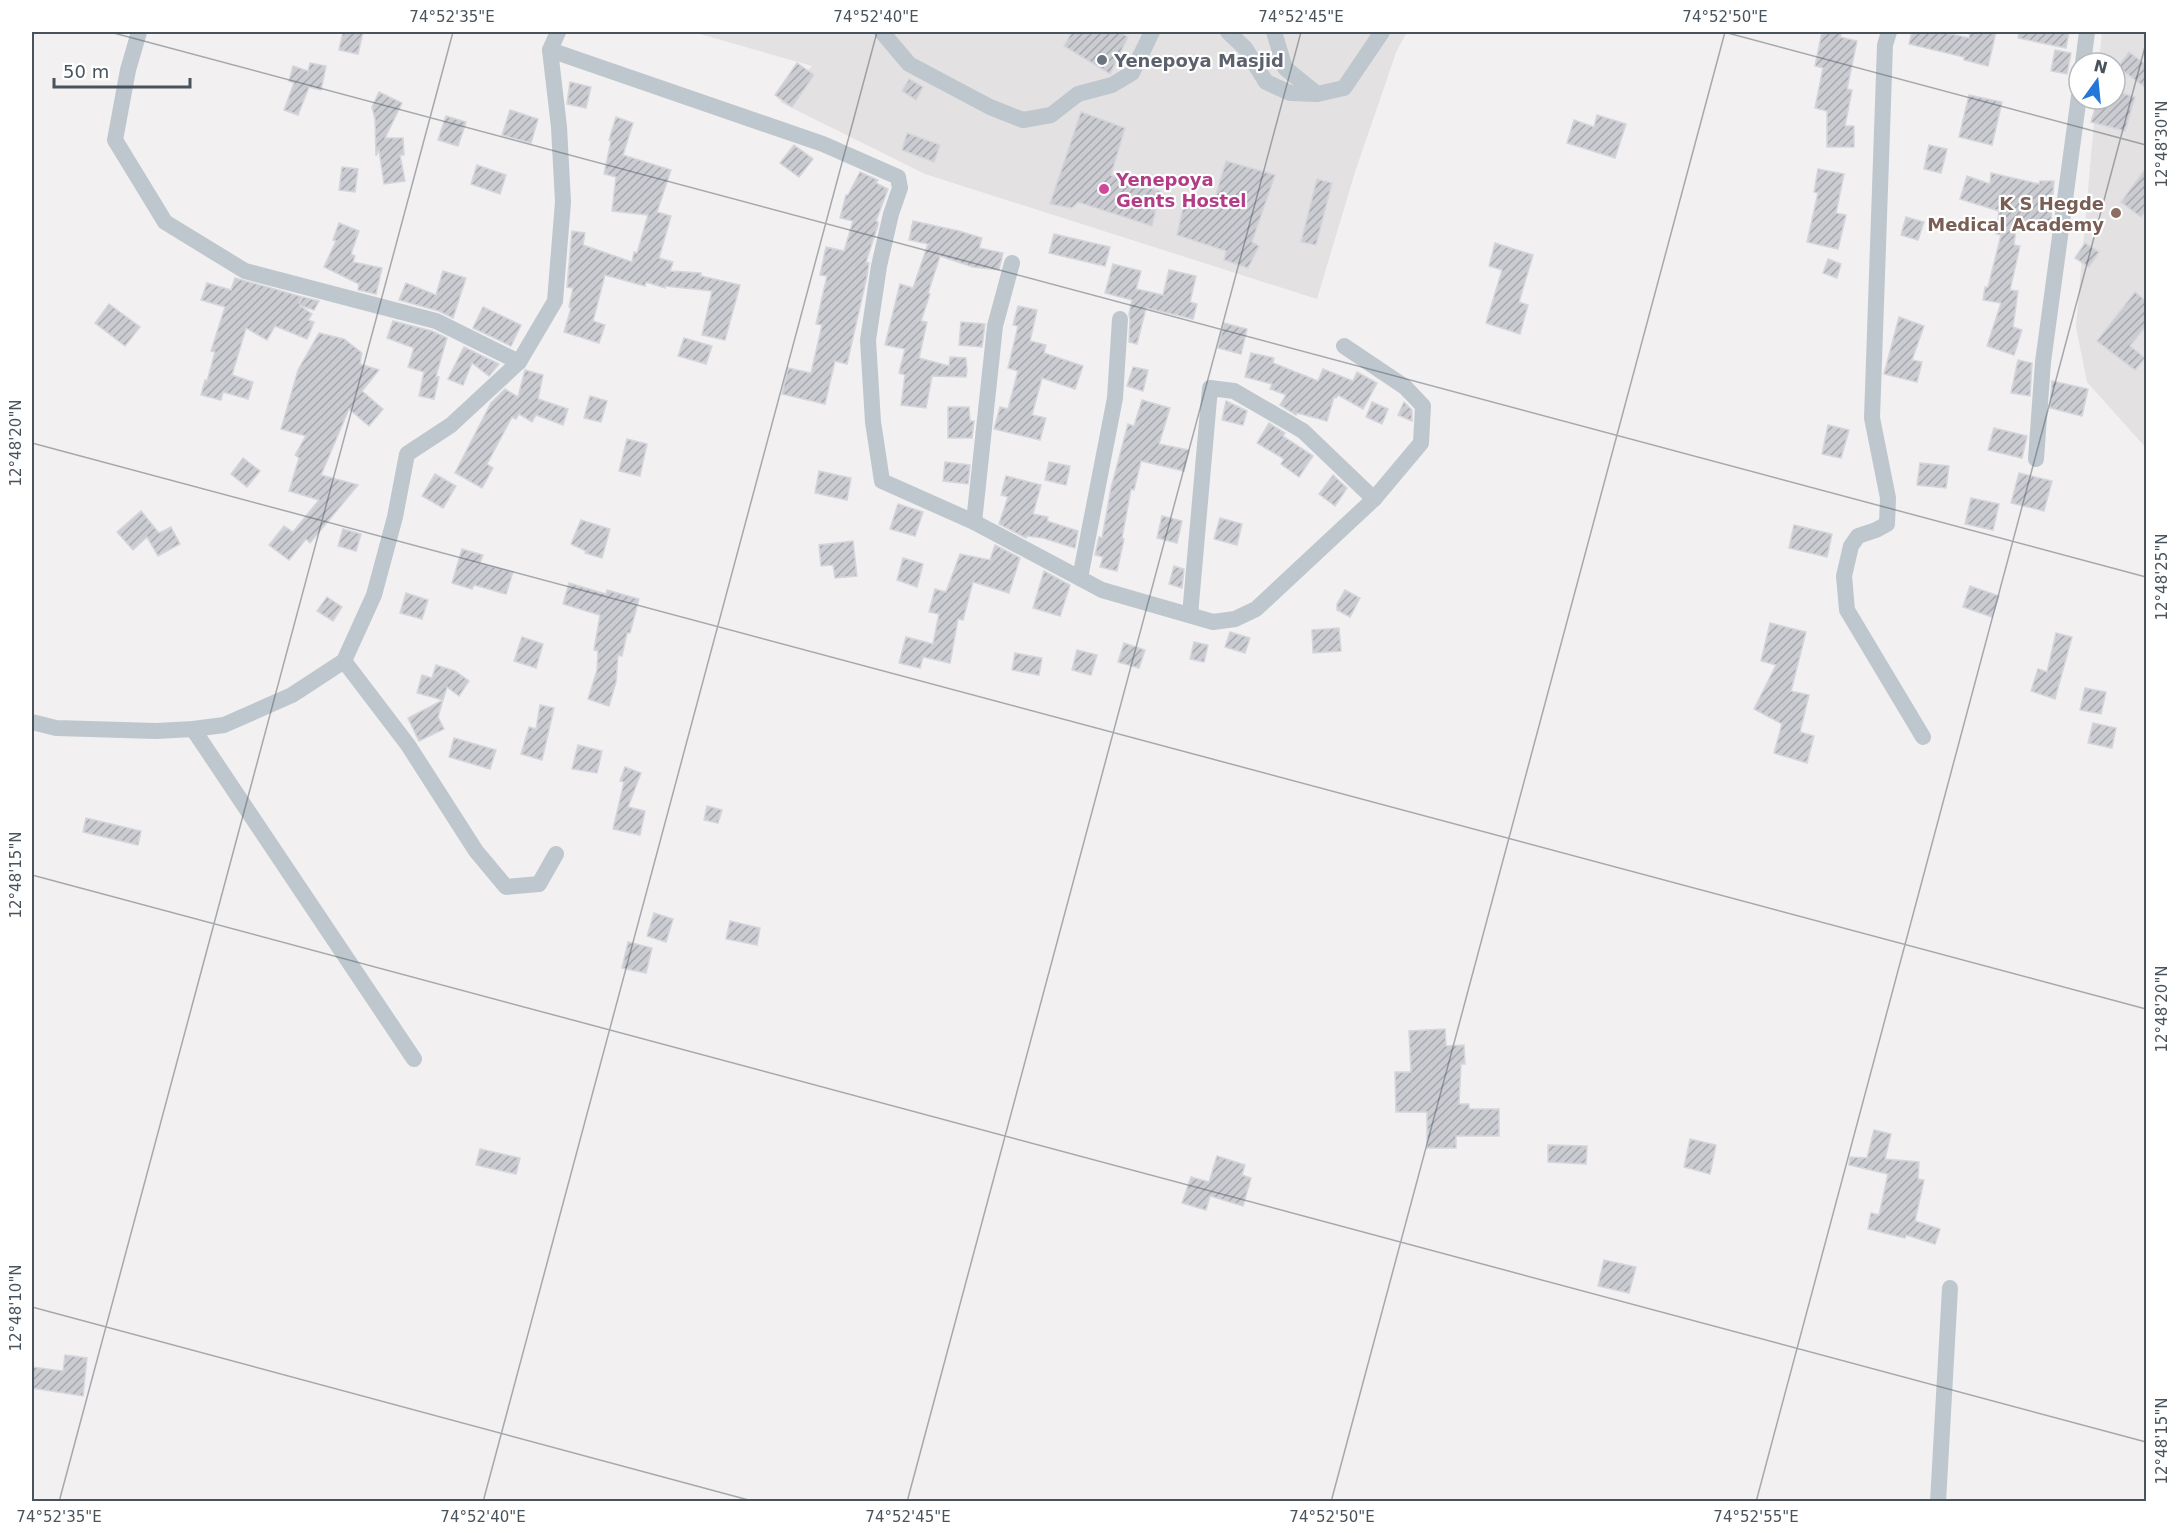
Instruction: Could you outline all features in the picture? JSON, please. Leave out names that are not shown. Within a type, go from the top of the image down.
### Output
[{"type":"street","points":[[139,32],[128,70],[115,140],[165,222],[245,271],[436,321],[519,362]]},
{"type":"street","points":[[32,722],[56,728],[156,731],[224,725],[292,695],[344,661],[374,595],[395,517],[407,454],[451,426],[519,362],[555,301],[563,202],[559,127],[550,50],[558,32]]},
{"type":"street","points":[[882,32],[909,64],[990,107],[1023,120],[1052,115],[1078,94],[1112,85],[1132,73],[1152,32]]},
{"type":"street","points":[[1228,32],[1245,48],[1266,82],[1290,93],[1317,94],[1344,88],[1382,32]]},
{"type":"street","points":[[1274,32],[1285,68],[1317,94]]},
{"type":"street","points":[[1889,32],[1885,45],[1872,418],[1888,498],[1887,524],[1858,536],[1851,546],[1844,576],[1847,610],[1923,737]]},
{"type":"street","points":[[2085,51],[2087,32]]},
{"type":"street","points":[[550,50],[823,144],[898,177],[900,188],[891,214],[879,266],[868,340],[873,422],[882,481],[974,522],[1102,590],[1213,622],[1235,619],[1256,609],[1374,499],[1421,443],[1423,406],[1405,387],[1344,346]]},
{"type":"street","points":[[2036,459],[2043,362],[2077,111]]},
{"type":"street","points":[[974,522],[995,326],[1012,263]]},
{"type":"street","points":[[1080,578],[1115,398],[1120,319]]},
{"type":"street","points":[[1190,615],[1210,388],[1233,391],[1303,431],[1374,499]]},
{"type":"street","points":[[344,661],[408,745],[476,851],[506,887],[539,884],[556,854]]},
{"type":"street","points":[[194,729],[414,1059]]},
{"type":"street","points":[[1938,1502],[1950,1288]]},
{"type":"shaded area","points":[[693,32],[1407,32],[1397,50],[1355,172],[1317,299],[925,174],[780,102],[812,66]]},
{"type":"shaded area","name":"K S Hegde Medical Academy","points":[[2102,32],[2146,32],[2146,448],[2087,382],[2076,327],[2095,111],[2127,111],[2127,51],[2100,51]]},
{"type":"building","points":[[343,32],[363,32],[358,54],[339,50]]},
{"type":"building","name":"Yenepoya Masjid","points":[[1072,32],[1120,32],[1128,37],[1110,74],[1064,46]]},
{"type":"building","points":[[1822,32],[1842,32],[1840,37],[1857,41],[1847,89],[1852,90],[1845,126],[1854,126],[1854,147],[1827,147],[1827,111],[1815,108],[1823,68],[1815,66]]},
{"type":"building","points":[[1912,32],[1942,32],[1969,38],[1970,32],[1996,32],[1988,66],[1964,60],[1964,57],[1909,44]]},
{"type":"building","points":[[2019,32],[2069,32],[2066,48],[2018,38]]},
{"type":"building","points":[[2055,50],[2067,52],[2067,74],[2051,71]]},
{"type":"building","points":[[2129,52],[2146,65],[2146,88],[2127,74]]},
{"type":"building","points":[[310,63],[326,66],[321,90],[309,87],[298,115],[284,110],[294,83],[289,81],[293,66],[308,71]]},
{"type":"building","points":[[797,63],[814,75],[792,107],[775,95]]},
{"type":"building","points":[[909,79],[923,87],[916,100],[902,91]]},
{"type":"building","points":[[570,82],[591,87],[586,108],[567,104]]},
{"type":"building","points":[[379,92],[402,103],[385,138],[403,138],[404,155],[400,155],[405,181],[384,184],[379,150],[376,156],[375,119],[372,107]]},
{"type":"building","points":[[1969,95],[2002,102],[1992,145],[1959,137]]},
{"type":"building","points":[[2127,95],[2135,97],[2125,131],[2091,122],[2094,111],[2127,111]]},
{"type":"building","points":[[510,110],[538,119],[531,143],[502,135]]},
{"type":"building","points":[[1081,112],[1125,128],[1111,175],[1160,191],[1152,226],[1078,202],[1072,208],[1050,204]]},
{"type":"building","points":[[1597,115],[1626,124],[1615,158],[1567,143],[1574,120],[1594,127]]},
{"type":"building","points":[[446,116],[466,122],[458,146],[438,140]]},
{"type":"building","points":[[616,117],[633,123],[623,155],[671,170],[657,212],[671,216],[659,258],[673,262],[670,271],[701,273],[701,276],[740,285],[725,340],[702,335],[712,291],[665,286],[665,288],[646,282],[645,286],[605,275],[593,321],[605,325],[599,343],[564,332],[571,308],[569,307],[573,288],[567,287],[572,231],[585,233],[583,245],[632,262],[634,252],[637,253],[648,215],[612,211],[616,177],[604,174],[611,141],[609,140]]},
{"type":"building","points":[[907,133],[940,145],[934,162],[902,150]]},
{"type":"building","points":[[794,145],[813,159],[799,177],[780,163]]},
{"type":"building","points":[[1929,145],[1947,149],[1941,173],[1924,169]]},
{"type":"building","points":[[1226,161],[1275,175],[1252,242],[1259,246],[1248,268],[1224,260],[1226,251],[1177,235],[1185,199],[1212,208]]},
{"type":"building","points":[[477,165],[506,175],[500,194],[471,184]]},
{"type":"building","points":[[342,167],[358,169],[355,192],[339,190]]},
{"type":"building","points":[[2146,168],[2146,210],[2141,217],[2121,202]]},
{"type":"building","points":[[1818,169],[1844,174],[1836,213],[1846,215],[1838,249],[1807,242],[1818,193],[1814,192]]},
{"type":"building","points":[[860,172],[878,180],[876,183],[888,189],[876,221],[878,225],[866,262],[869,263],[867,276],[847,364],[835,361],[825,404],[782,394],[788,368],[811,373],[822,325],[816,324],[827,276],[820,275],[826,247],[844,251],[853,221],[840,218],[846,195]]},
{"type":"building","points":[[1991,173],[2039,184],[2040,181],[2054,181],[2051,221],[2017,220],[2014,245],[2020,246],[2010,290],[2018,291],[2013,327],[2022,330],[2014,355],[1987,346],[2001,303],[1983,300],[2001,235],[1996,234],[1999,211],[1960,199],[1967,176],[1990,184]]},
{"type":"building","points":[[1317,179],[1332,183],[1316,245],[1301,242]]},
{"type":"building","points":[[1906,217],[1924,222],[1918,240],[1901,235]]},
{"type":"building","points":[[913,221],[982,238],[979,248],[1003,253],[999,270],[973,267],[940,256],[921,321],[927,322],[919,358],[949,366],[950,357],[966,358],[967,371],[966,377],[932,376],[926,408],[901,405],[905,375],[899,373],[905,349],[885,345],[900,284],[913,288],[928,244],[909,240]]},
{"type":"building","points":[[339,223],[359,231],[351,254],[355,256],[353,262],[382,268],[376,294],[358,290],[359,284],[324,267],[336,241],[333,240]]},
{"type":"building","points":[[1054,234],[1110,247],[1105,266],[1049,253]]},
{"type":"building","points":[[1495,243],[1533,255],[1519,302],[1528,305],[1520,334],[1486,323],[1502,270],[1489,266]]},
{"type":"building","points":[[2085,243],[2099,252],[2089,267],[2075,258]]},
{"type":"building","points":[[1828,259],[1841,264],[1837,278],[1823,273]]},
{"type":"building","points":[[1113,264],[1141,271],[1136,289],[1163,295],[1169,270],[1196,276],[1190,302],[1197,304],[1193,319],[1146,308],[1137,344],[1129,342],[1129,314],[1132,300],[1105,293]]},
{"type":"building","points":[[443,271],[466,278],[453,318],[439,311],[399,300],[406,283],[436,295]]},
{"type":"building","points":[[235,278],[302,297],[299,304],[303,297],[319,301],[314,310],[299,305],[312,314],[308,320],[314,322],[307,339],[275,326],[267,340],[246,328],[232,375],[253,382],[248,399],[223,392],[221,400],[201,395],[215,352],[211,351],[225,307],[201,300],[207,283],[231,290]]},
{"type":"building","points":[[2135,292],[2146,301],[2146,326],[2130,346],[2145,358],[2135,370],[2097,341]]},
{"type":"building","points":[[109,304],[140,327],[125,346],[95,323]]},
{"type":"building","points":[[1018,306],[1037,310],[1030,341],[1046,345],[1044,353],[1083,366],[1075,389],[1042,378],[1032,415],[1046,418],[1040,440],[994,429],[1000,407],[1008,409],[1018,371],[1008,368],[1018,326],[1013,325]]},
{"type":"building","points":[[483,307],[521,325],[511,346],[473,328]]},
{"type":"building","points":[[1899,317],[1924,326],[1912,360],[1922,362],[1917,382],[1884,374]]},
{"type":"building","points":[[393,321],[432,331],[447,338],[436,376],[439,377],[434,399],[419,396],[424,372],[408,367],[414,348],[387,338]]},
{"type":"building","points":[[961,322],[985,324],[982,347],[959,345]]},
{"type":"building","points":[[1224,323],[1247,329],[1241,354],[1218,348]]},
{"type":"building","points":[[319,333],[344,339],[362,353],[360,364],[379,370],[362,391],[383,409],[369,426],[349,409],[321,475],[358,485],[310,543],[306,539],[289,560],[269,545],[284,526],[293,532],[319,500],[289,491],[299,458],[295,455],[306,436],[281,429],[298,370]]},
{"type":"building","points":[[684,338],[712,346],[706,364],[678,356]]},
{"type":"building","points":[[464,347],[499,364],[489,376],[472,363],[463,385],[448,379]]},
{"type":"building","points":[[1251,353],[1274,358],[1273,363],[1318,381],[1323,369],[1353,381],[1357,372],[1377,383],[1363,409],[1338,395],[1334,397],[1327,421],[1297,413],[1296,415],[1280,405],[1286,395],[1270,389],[1272,384],[1245,377]]},
{"type":"building","points":[[2018,360],[2032,363],[2030,396],[2011,393]]},
{"type":"building","points":[[1133,367],[1148,370],[1143,391],[1127,386]]},
{"type":"building","points":[[525,370],[543,375],[538,399],[568,409],[563,425],[536,415],[532,422],[519,414],[516,419],[512,417],[487,464],[493,468],[482,488],[455,473],[491,403],[505,389],[518,397]]},
{"type":"building","points":[[2052,381],[2088,389],[2082,416],[2050,408]]},
{"type":"building","points":[[590,396],[607,401],[601,422],[584,418]]},
{"type":"building","points":[[1142,400],[1170,408],[1159,444],[1189,450],[1184,471],[1141,461],[1134,490],[1131,489],[1117,571],[1100,567],[1103,557],[1095,555],[1099,537],[1102,538],[1111,488],[1128,424],[1134,426]]},
{"type":"building","points":[[1226,401],[1247,411],[1243,425],[1222,420]]},
{"type":"building","points":[[1372,402],[1388,409],[1382,424],[1366,417]]},
{"type":"building","points":[[1404,402],[1412,410],[1412,421],[1398,415]]},
{"type":"building","points":[[948,407],[969,407],[970,421],[974,421],[972,438],[948,438]]},
{"type":"building","points":[[1269,423],[1285,433],[1283,436],[1313,456],[1299,477],[1281,464],[1284,459],[1257,443]]},
{"type":"building","points":[[1828,425],[1849,430],[1841,458],[1822,454]]},
{"type":"building","points":[[1994,428],[2027,436],[2022,458],[1988,450]]},
{"type":"building","points":[[627,439],[647,444],[640,476],[619,471]]},
{"type":"building","points":[[243,458],[260,471],[247,487],[231,474]]},
{"type":"building","points":[[945,462],[970,465],[968,484],[943,481]]},
{"type":"building","points":[[1049,462],[1070,466],[1066,485],[1045,480]]},
{"type":"building","points":[[1920,463],[1949,466],[1946,488],[1917,485]]},
{"type":"building","points":[[819,471],[851,478],[847,500],[815,493]]},
{"type":"building","points":[[2019,473],[2052,481],[2044,511],[2011,503]]},
{"type":"building","points":[[435,474],[456,486],[443,508],[422,496]]},
{"type":"building","points":[[1333,475],[1347,488],[1335,506],[1319,494]]},
{"type":"building","points":[[1006,476],[1041,485],[1033,514],[1048,517],[1047,521],[1078,531],[1075,548],[1043,538],[1027,536],[1026,538],[999,524],[1008,497],[1001,495]]},
{"type":"building","points":[[1971,498],[1999,504],[1993,530],[1965,524]]},
{"type":"building","points":[[898,504],[923,512],[915,536],[890,529]]},
{"type":"building","points":[[141,511],[159,533],[171,527],[180,544],[158,556],[147,537],[133,550],[117,532]]},
{"type":"building","points":[[1162,516],[1182,521],[1177,543],[1157,538]]},
{"type":"building","points":[[1220,518],[1242,524],[1237,545],[1214,539]]},
{"type":"building","points":[[581,520],[610,529],[602,558],[585,553],[586,551],[571,544]]},
{"type":"building","points":[[1794,525],[1832,534],[1827,557],[1789,548]]},
{"type":"building","points":[[343,529],[361,534],[356,551],[338,546]]},
{"type":"building","points":[[853,541],[857,576],[835,578],[833,565],[821,566],[819,545]]},
{"type":"building","points":[[995,545],[1020,558],[1009,593],[973,582],[963,620],[958,619],[950,663],[923,657],[920,668],[899,663],[906,637],[933,644],[939,614],[929,612],[935,589],[946,592],[960,554],[990,560]]},
{"type":"building","points":[[462,549],[483,555],[480,563],[513,572],[506,594],[474,585],[472,589],[452,583]]},
{"type":"building","points":[[903,558],[923,564],[917,587],[897,580]]},
{"type":"building","points":[[1174,566],[1184,569],[1182,588],[1169,584]]},
{"type":"building","points":[[1044,571],[1070,585],[1060,616],[1033,608]]},
{"type":"building","points":[[569,583],[606,594],[607,590],[639,599],[622,656],[618,655],[616,682],[609,706],[588,699],[597,670],[598,651],[594,650],[600,615],[563,604]]},
{"type":"building","points":[[1970,586],[1999,596],[1992,617],[1963,607]]},
{"type":"building","points":[[1345,590],[1360,598],[1350,617],[1337,610],[1337,604]]},
{"type":"building","points":[[406,593],[428,600],[422,619],[400,613]]},
{"type":"building","points":[[327,597],[342,607],[333,621],[317,611]]},
{"type":"building","points":[[1770,623],[1806,632],[1791,691],[1809,695],[1800,732],[1814,736],[1807,763],[1774,753],[1782,724],[1754,709],[1776,665],[1761,661]]},
{"type":"building","points":[[1339,628],[1341,651],[1313,653],[1312,630]]},
{"type":"building","points":[[1230,632],[1250,638],[1245,653],[1225,647]]},
{"type":"building","points":[[2056,633],[2072,637],[2055,699],[2031,691],[2038,669],[2047,672]]},
{"type":"building","points":[[522,637],[543,644],[536,668],[514,661]]},
{"type":"building","points":[[1194,642],[1208,645],[1204,662],[1190,659]]},
{"type":"building","points":[[1124,643],[1145,650],[1139,668],[1118,662]]},
{"type":"building","points":[[1077,650],[1097,655],[1091,675],[1072,670]]},
{"type":"building","points":[[1015,653],[1042,658],[1039,675],[1012,670]]},
{"type":"building","points":[[436,665],[455,671],[469,681],[459,696],[447,687],[443,700],[417,693],[422,675],[432,678]]},
{"type":"building","points":[[2085,688],[2106,692],[2101,714],[2080,710]]},
{"type":"building","points":[[443,700],[438,717],[444,729],[419,741],[408,718]]},
{"type":"building","points":[[540,705],[554,708],[542,760],[521,754],[529,727],[536,729]]},
{"type":"building","points":[[2093,723],[2116,728],[2112,748],[2088,743]]},
{"type":"building","points":[[454,738],[496,750],[490,769],[449,757]]},
{"type":"building","points":[[578,745],[602,751],[597,773],[572,769]]},
{"type":"building","points":[[625,767],[641,773],[628,807],[645,811],[640,835],[613,829],[624,782],[620,781]]},
{"type":"building","points":[[707,806],[722,810],[718,823],[704,820]]},
{"type":"building","points":[[86,818],[141,831],[138,845],[83,832]]},
{"type":"building","points":[[654,913],[673,919],[666,942],[647,936]]},
{"type":"building","points":[[730,921],[760,928],[757,945],[726,939]]},
{"type":"building","points":[[628,942],[652,948],[646,973],[622,968]]},
{"type":"building","points":[[1445,1029],[1446,1046],[1464,1045],[1465,1064],[1461,1064],[1459,1104],[1469,1104],[1469,1109],[1499,1109],[1499,1136],[1456,1136],[1456,1148],[1427,1148],[1427,1112],[1396,1112],[1395,1072],[1411,1072],[1409,1031]]},
{"type":"building","points":[[1874,1130],[1891,1134],[1885,1159],[1919,1162],[1918,1179],[1924,1180],[1915,1221],[1940,1229],[1935,1244],[1906,1235],[1905,1238],[1868,1229],[1871,1213],[1879,1215],[1888,1174],[1849,1165],[1850,1157],[1867,1158]]},
{"type":"building","points":[[1690,1139],[1716,1145],[1710,1174],[1684,1167]]},
{"type":"building","points":[[1548,1145],[1587,1146],[1586,1164],[1548,1162]]},
{"type":"building","points":[[480,1149],[520,1158],[516,1174],[476,1165]]},
{"type":"building","points":[[1217,1156],[1245,1165],[1242,1175],[1251,1178],[1243,1206],[1210,1196],[1206,1210],[1182,1203],[1191,1177],[1209,1182]]},
{"type":"building","points":[[1604,1260],[1636,1267],[1629,1293],[1598,1286]]},
{"type":"building","points":[[65,1355],[87,1358],[83,1396],[32,1388],[32,1367],[63,1371]]},
{"type":"place","name":"Yenepoya Masjid","points":[[1102,60]]},
{"type":"place","name":"Yenepoya Gents Hostel","points":[[1104,189]]},
{"type":"place","name":"K S Hegde Medical Academy","points":[[2116,213]]}]
